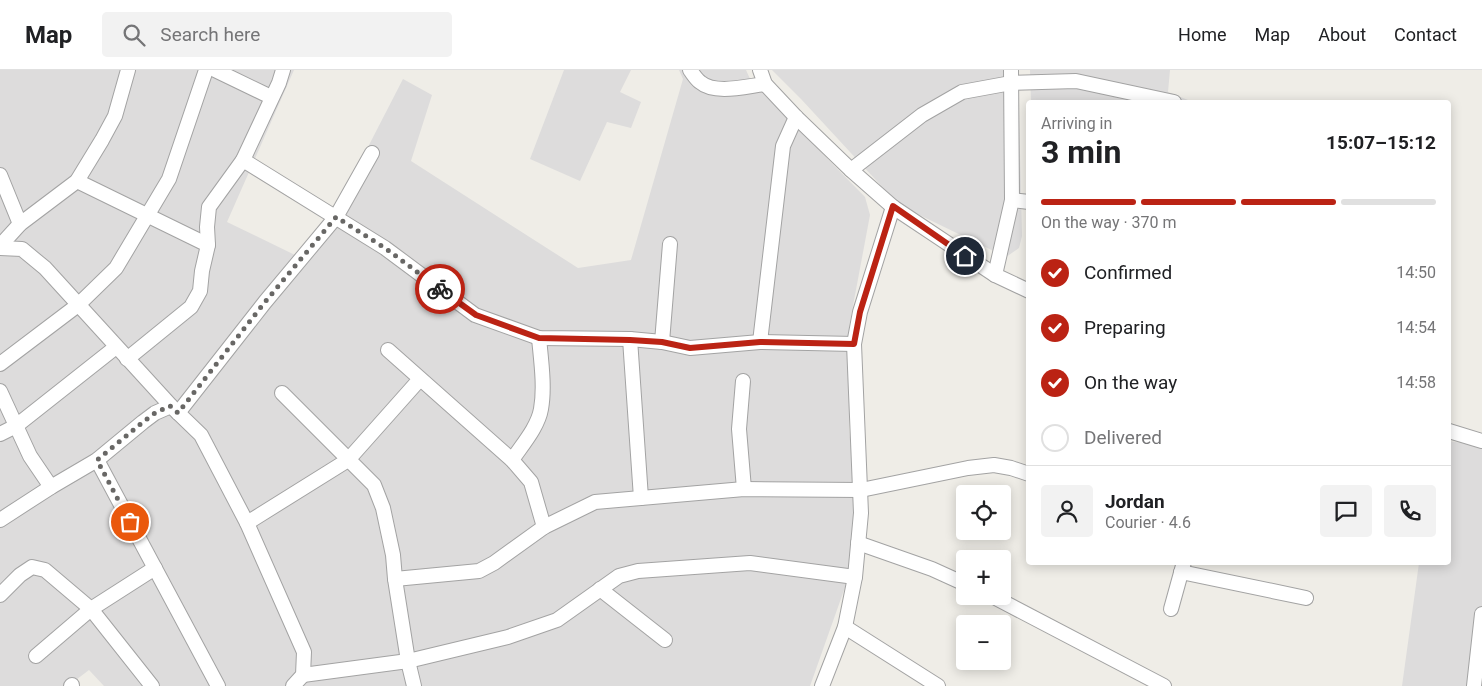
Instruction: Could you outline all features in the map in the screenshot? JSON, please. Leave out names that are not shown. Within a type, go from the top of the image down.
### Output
[{"type":"street","points":[[0,247],[20,224],[77,181],[115,116],[128,70]]},
{"type":"street","points":[[0,364],[78,305],[116,268],[169,179],[206,70]]},
{"type":"street","points":[[215,70],[271,97]]},
{"type":"street","points":[[127,359],[191,308],[200,291],[208,245],[209,208],[242,160],[279,83],[283,70]]},
{"type":"street","points":[[690,70],[700,82],[709,87],[721,89],[766,84]]},
{"type":"street","points":[[760,70],[766,84],[796,117],[851,170],[893,206],[995,275],[1026,290]]},
{"type":"street","points":[[851,170],[922,115],[962,92],[1011,77],[1076,81],[1165,100]]},
{"type":"street","points":[[995,275],[1012,200],[1011,77]]},
{"type":"street","points":[[760,342],[783,146],[796,117]]},
{"type":"street","points":[[0,520],[51,486],[97,460],[155,413],[174,410],[336,217],[372,153]]},
{"type":"street","points":[[242,160],[385,248],[476,315],[539,338],[662,342],[690,348],[760,342],[854,344]]},
{"type":"street","points":[[0,175],[20,224]]},
{"type":"street","points":[[77,181],[208,245]]},
{"type":"street","points":[[1012,200],[1026,202]]},
{"type":"street","points":[[822,686],[845,627],[855,577],[862,513],[854,344],[860,312],[893,206]]},
{"type":"street","points":[[662,342],[670,244]]},
{"type":"street","points":[[0,247],[22,249],[45,268],[174,410],[201,434],[247,523],[304,652],[298,681],[408,661],[508,637],[557,620],[618,576],[638,571],[750,563],[855,577]]},
{"type":"street","points":[[512,460],[533,428],[541,410],[542,382],[539,338]]},
{"type":"street","points":[[630,340],[641,498]]},
{"type":"street","points":[[0,434],[16,426],[116,347]]},
{"type":"street","points":[[388,350],[512,460],[532,482],[544,527]]},
{"type":"street","points":[[247,523],[348,460],[420,379]]},
{"type":"street","points":[[743,381],[738,429],[744,489]]},
{"type":"street","points":[[0,391],[30,456],[51,486]]},
{"type":"street","points":[[282,393],[374,485],[383,508],[393,555],[408,661],[414,686]]},
{"type":"street","points":[[1451,433],[1482,441]]},
{"type":"street","points":[[97,460],[218,686]]},
{"type":"street","points":[[395,579],[479,570],[494,563],[544,527],[595,502],[744,489],[861,490],[968,468],[994,465],[1026,473]]},
{"type":"street","points":[[858,543],[932,569],[956,580]]},
{"type":"street","points":[[0,595],[20,575],[32,567],[46,570],[91,609],[152,686]]},
{"type":"street","points":[[1171,609],[1182,567],[1306,598]]},
{"type":"street","points":[[36,656],[91,609],[155,568]]},
{"type":"street","points":[[600,589],[665,640]]},
{"type":"street","points":[[1009,605],[1164,686]]},
{"type":"street","points":[[1474,686],[1482,614]]},
{"type":"street","points":[[845,627],[938,686]]},
{"type":"shaded area","points":[[0,70],[294,70],[227,222],[295,255],[335,211],[403,79],[432,95],[411,161],[578,268],[631,260],[683,79],[679,70],[746,70],[751,81],[865,197],[870,215],[849,327],[849,429],[857,501],[849,576],[810,686],[104,686],[89,670],[68,686],[0,686]]},
{"type":"shaded area","points":[[564,70],[631,70],[620,92],[641,102],[631,128],[607,122],[580,181],[530,159]]},
{"type":"shaded area","points":[[772,70],[1018,70],[1022,236],[1019,248],[1006,257],[899,205]]},
{"type":"shaded area","points":[[1030,70],[1170,70],[1168,92],[1188,100],[1031,100]]},
{"type":"shaded area","points":[[1451,441],[1482,446],[1482,686],[1402,686],[1419,565],[1451,565]]},
{"type":"way so far","points":[[130,522],[97,460],[155,413],[170,406],[178,413],[265,302],[336,217],[385,248],[440,289]]},
{"type":"route","points":[[440,289],[476,315],[539,338],[662,342],[690,348],[760,342],[854,344],[860,312],[893,206],[965,256]]}]
